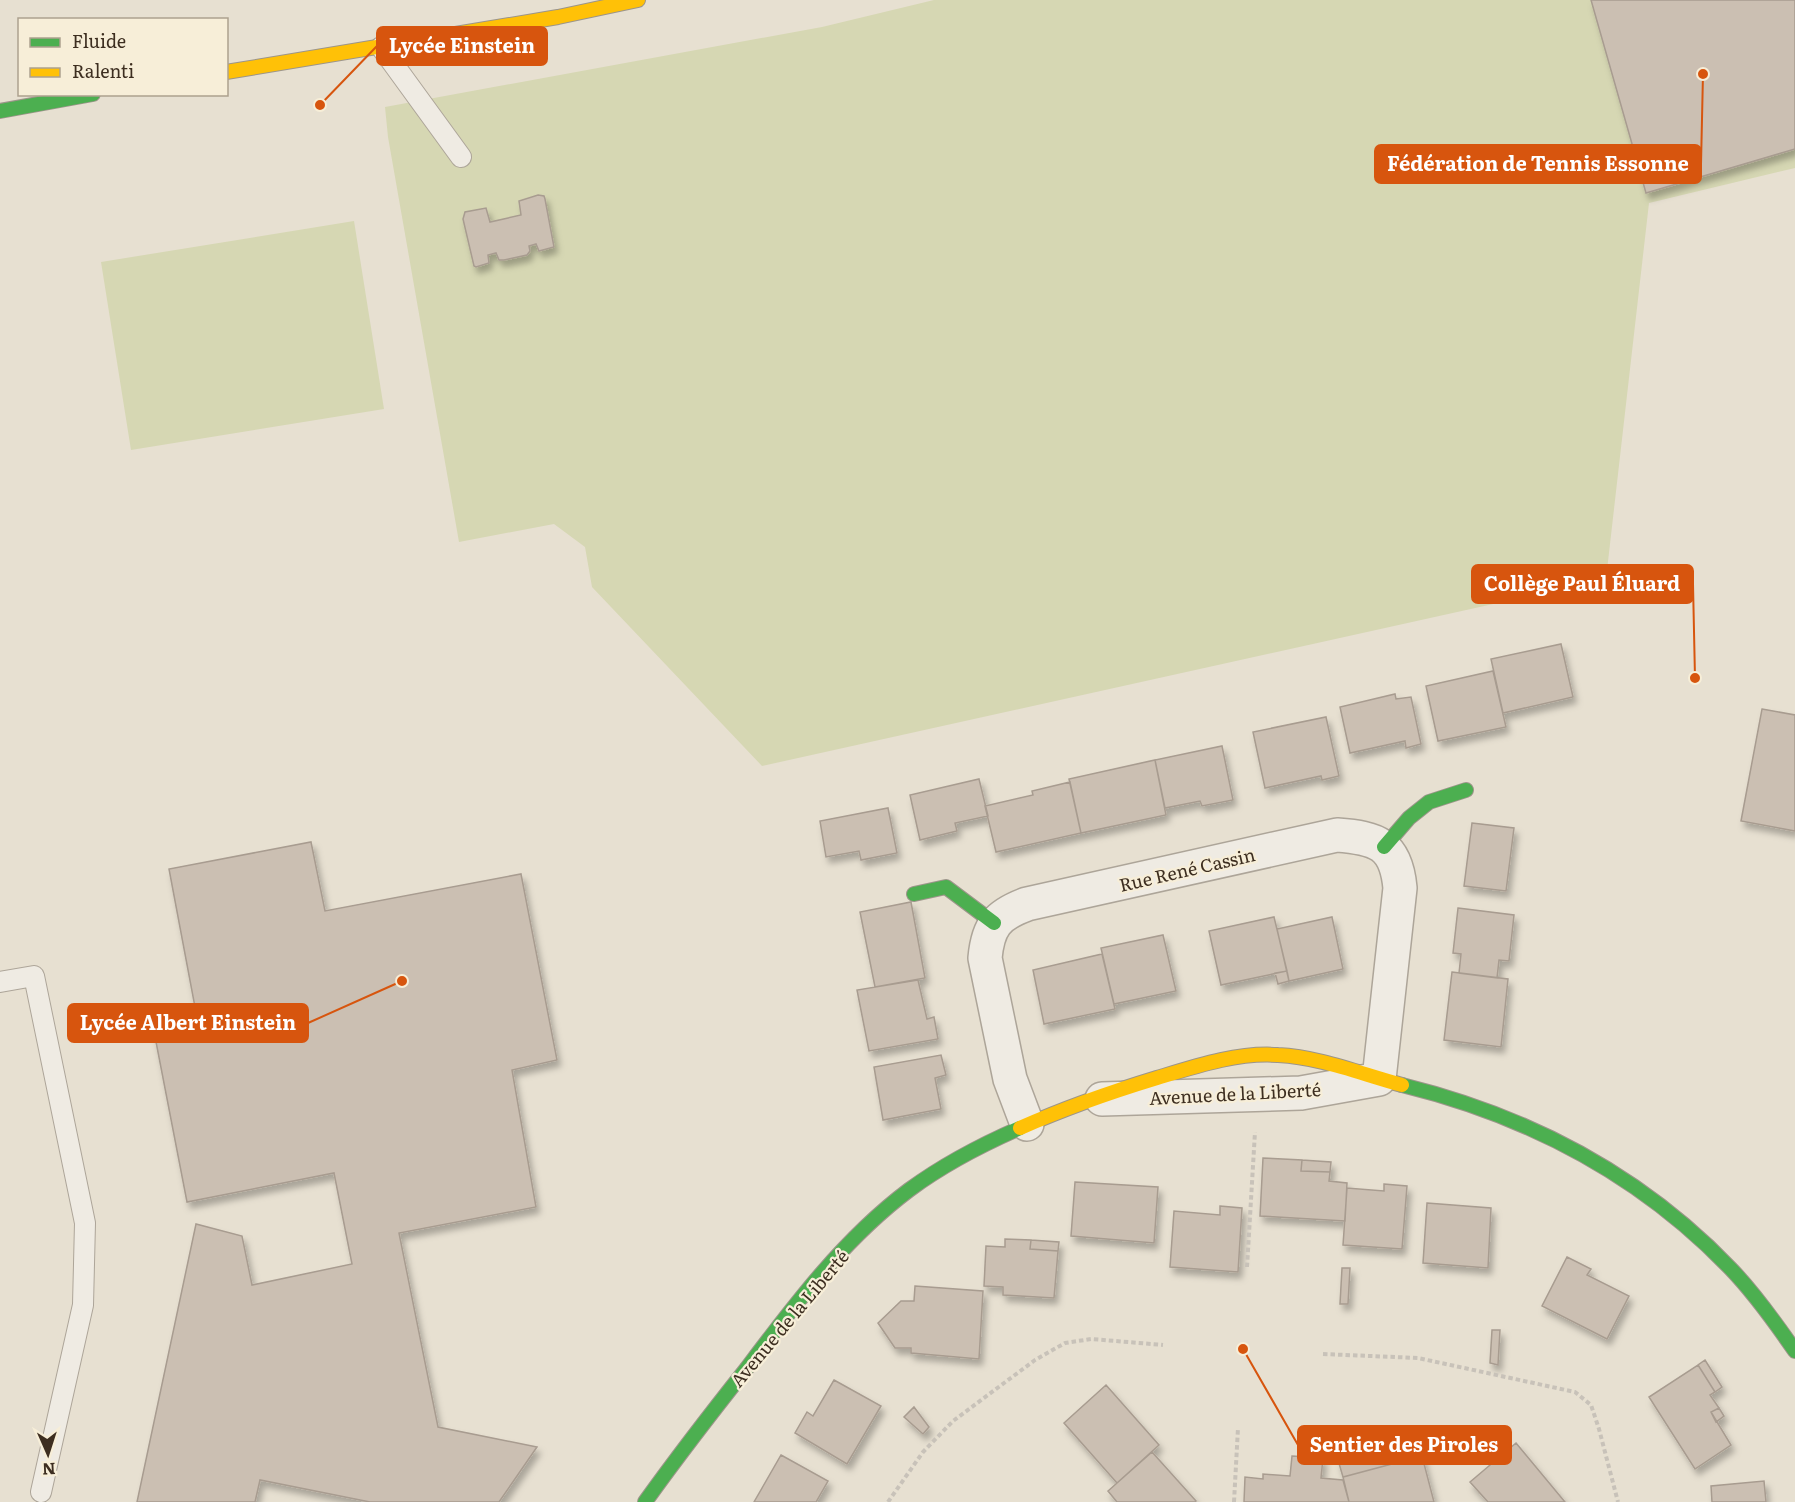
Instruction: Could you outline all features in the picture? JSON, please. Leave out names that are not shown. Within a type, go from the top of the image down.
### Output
[{"type":"street","points":[[228,72],[558,17],[638,0]]},
{"type":"street","points":[[0,111],[82,96]]},
{"type":"street","points":[[0,104],[30,105]]},
{"type":"street","points":[[1379,1078],[1400,888],[1398,867],[1384,847],[1409,818],[1429,802],[1466,790]]},
{"type":"street","name":"Rue René Cassin","points":[[994,923],[1010,910],[1027,904],[1337,835],[1365,837],[1384,847]]},
{"type":"street","points":[[914,894],[946,887],[994,923],[987,939],[984,958],[1010,1079],[1027,1124]]},
{"type":"street","name":"Avenue de la Liberté","points":[[645,1502],[759,1351],[822,1273],[885,1210],[935,1173],[1027,1124],[1090,1100],[1199,1065],[1260,1054],[1301,1056],[1446,1095],[1509,1117],[1573,1148],[1623,1178],[1687,1226],[1744,1283],[1795,1351]]},
{"type":"street","name":"Avenue de la Liberté","points":[[1090,1100],[1301,1094],[1379,1078]]},
{"type":"lane","points":[[381,47],[461,157]]},
{"type":"lane","points":[[0,982],[34,976],[85,1223],[83,1305],[41,1492]]},
{"type":"path","points":[[1247,1267],[1257,1094]]},
{"type":"path","points":[[888,1502],[923,1452],[953,1421],[1035,1360],[1065,1343],[1091,1339],[1163,1345]]},
{"type":"path","points":[[1323,1354],[1418,1358],[1575,1392],[1591,1405],[1618,1502]]},
{"type":"path","points":[[1234,1502],[1238,1428]]},
{"type":"green space","points":[[934,0],[1795,0],[1795,168],[1649,203],[1606,579],[762,766],[592,587],[585,547],[554,524],[459,542],[388,137],[385,107],[822,27]]},
{"type":"green space","points":[[354,221],[384,409],[131,450],[101,262]]},
{"type":"building","points":[[1591,0],[1795,0],[1795,149],[1646,193]]},
{"type":"building","points":[[538,195],[544,196],[545,199],[554,247],[539,251],[536,244],[529,246],[530,251],[527,255],[504,260],[499,260],[496,253],[488,255],[489,263],[474,266],[463,219],[465,212],[486,208],[490,222],[521,215],[519,201]]},
{"type":"building","points":[[1561,644],[1573,697],[1503,713],[1491,659]]},
{"type":"building","points":[[1493,671],[1506,727],[1438,741],[1426,686]]},
{"type":"building","points":[[1395,694],[1396,699],[1411,697],[1421,744],[1406,748],[1405,741],[1350,753],[1340,707]]},
{"type":"building","points":[[1762,709],[1795,715],[1795,831],[1741,821]]},
{"type":"building","points":[[1326,717],[1339,776],[1322,780],[1321,776],[1265,788],[1253,732]]},
{"type":"building","points":[[1222,746],[1233,800],[1202,806],[1200,801],[1165,808],[1155,760]]},
{"type":"building","points":[[1155,760],[1166,815],[1081,833],[1069,779]]},
{"type":"building","points":[[979,779],[988,816],[955,823],[957,831],[920,840],[910,795]]},
{"type":"building","points":[[1070,782],[1081,833],[996,852],[985,806],[1033,795],[1032,791]]},
{"type":"building","points":[[888,808],[897,853],[861,860],[859,851],[826,857],[820,821]]},
{"type":"building","points":[[1472,823],[1514,828],[1506,891],[1464,886]]},
{"type":"building","points":[[311,842],[325,911],[521,874],[557,1060],[512,1070],[536,1207],[399,1233],[438,1427],[537,1447],[499,1502],[370,1502],[260,1480],[255,1502],[137,1502],[196,1224],[242,1236],[252,1285],[352,1264],[334,1173],[187,1202],[151,1016],[195,1007],[169,869]]},
{"type":"building","points":[[911,902],[925,978],[875,987],[860,912]]},
{"type":"building","points":[[1458,908],[1514,915],[1509,961],[1499,960],[1497,978],[1459,973],[1461,954],[1453,953]]},
{"type":"building","points":[[1274,917],[1287,971],[1221,985],[1209,931]]},
{"type":"building","points":[[1332,917],[1343,969],[1289,981],[1277,929]]},
{"type":"building","points":[[1163,935],[1176,991],[1114,1004],[1101,948]]},
{"type":"building","points":[[1102,954],[1115,1009],[1044,1024],[1033,970]]},
{"type":"building","points":[[1287,971],[1289,981],[1278,984],[1275,973]]},
{"type":"building","points":[[1452,972],[1508,979],[1501,1047],[1444,1040]]},
{"type":"building","points":[[918,980],[927,1019],[934,1017],[938,1039],[869,1051],[857,990]]},
{"type":"building","points":[[941,1055],[946,1075],[935,1078],[941,1109],[883,1120],[874,1067]]},
{"type":"building","points":[[1263,1158],[1302,1160],[1301,1171],[1330,1172],[1329,1181],[1347,1183],[1345,1221],[1260,1216]]},
{"type":"building","points":[[1302,1160],[1331,1162],[1330,1172],[1301,1171]]},
{"type":"building","points":[[1075,1182],[1158,1187],[1154,1243],[1071,1236]]},
{"type":"building","points":[[1384,1184],[1407,1186],[1402,1249],[1343,1245],[1347,1188],[1384,1191]]},
{"type":"building","points":[[1427,1203],[1491,1208],[1488,1268],[1423,1263]]},
{"type":"building","points":[[1220,1206],[1242,1208],[1238,1272],[1170,1267],[1174,1211],[1220,1215]]},
{"type":"building","points":[[1005,1239],[1031,1240],[1030,1249],[1058,1251],[1054,1298],[1003,1295],[1003,1287],[984,1286],[986,1246],[1005,1247]]},
{"type":"building","points":[[1031,1240],[1059,1242],[1058,1251],[1030,1249]]},
{"type":"building","points":[[1567,1257],[1591,1269],[1587,1275],[1629,1296],[1607,1339],[1542,1306]]},
{"type":"building","points":[[1342,1268],[1350,1268],[1348,1304],[1340,1304]]},
{"type":"building","points":[[915,1286],[983,1291],[979,1359],[911,1353],[911,1348],[895,1348],[878,1323],[901,1301],[914,1301]]},
{"type":"building","points":[[1492,1330],[1500,1330],[1498,1365],[1490,1363]]},
{"type":"building","points":[[1705,1360],[1722,1387],[1715,1392],[1698,1365]]},
{"type":"building","points":[[1698,1365],[1715,1392],[1710,1395],[1719,1408],[1711,1412],[1731,1445],[1695,1469],[1649,1397]]},
{"type":"building","points":[[834,1380],[881,1406],[847,1464],[795,1433],[807,1412],[813,1416]]},
{"type":"building","points":[[1106,1385],[1159,1445],[1117,1483],[1064,1423]]},
{"type":"building","points":[[914,1407],[929,1427],[923,1434],[904,1417]]},
{"type":"building","points":[[1719,1408],[1724,1416],[1716,1422],[1711,1412]]},
{"type":"building","points":[[1417,1440],[1422,1456],[1343,1477],[1338,1460]]},
{"type":"building","points":[[1516,1443],[1565,1502],[1488,1502],[1470,1482]]},
{"type":"building","points":[[1152,1452],[1195,1502],[1117,1502],[1108,1491]]},
{"type":"building","points":[[781,1455],[828,1481],[816,1502],[754,1502]]},
{"type":"building","points":[[1292,1456],[1323,1458],[1321,1478],[1343,1480],[1349,1502],[1244,1502],[1245,1477],[1263,1479],[1263,1474],[1290,1476]]},
{"type":"building","points":[[1422,1456],[1434,1502],[1349,1502],[1343,1477]]},
{"type":"building","points":[[1764,1481],[1766,1502],[1712,1502],[1711,1486]]},
{"type":"traffic: fast","points":[[0,111],[82,96]]},
{"type":"traffic: fast","points":[[1384,847],[1409,818],[1429,802],[1466,790]]},
{"type":"traffic: fast","points":[[914,894],[946,887],[994,923]]},
{"type":"traffic: fast","points":[[1402,1085],[1494,1113],[1580,1153],[1620,1177],[1696,1235],[1731,1269],[1764,1308],[1795,1351]]},
{"type":"traffic: fast","points":[[645,1502],[802,1296],[863,1229],[909,1190],[935,1172],[977,1148],[1020,1128]]},
{"type":"traffic: slow","points":[[228,72],[558,17],[638,0]]},
{"type":"traffic: slow","points":[[1020,1128],[1140,1083],[1202,1065],[1248,1056],[1294,1056],[1402,1085]]},
{"type":"place","name":"Fédération de Tennis Essonne","points":[[1703,74]]},
{"type":"place","name":"Lycée Einstein","points":[[320,105]]},
{"type":"place","name":"Collège Paul Éluard","points":[[1695,678]]},
{"type":"place","name":"Lycée Albert Einstein","points":[[402,981]]},
{"type":"place","name":"Sentier des Piroles","points":[[1243,1349]]}]
